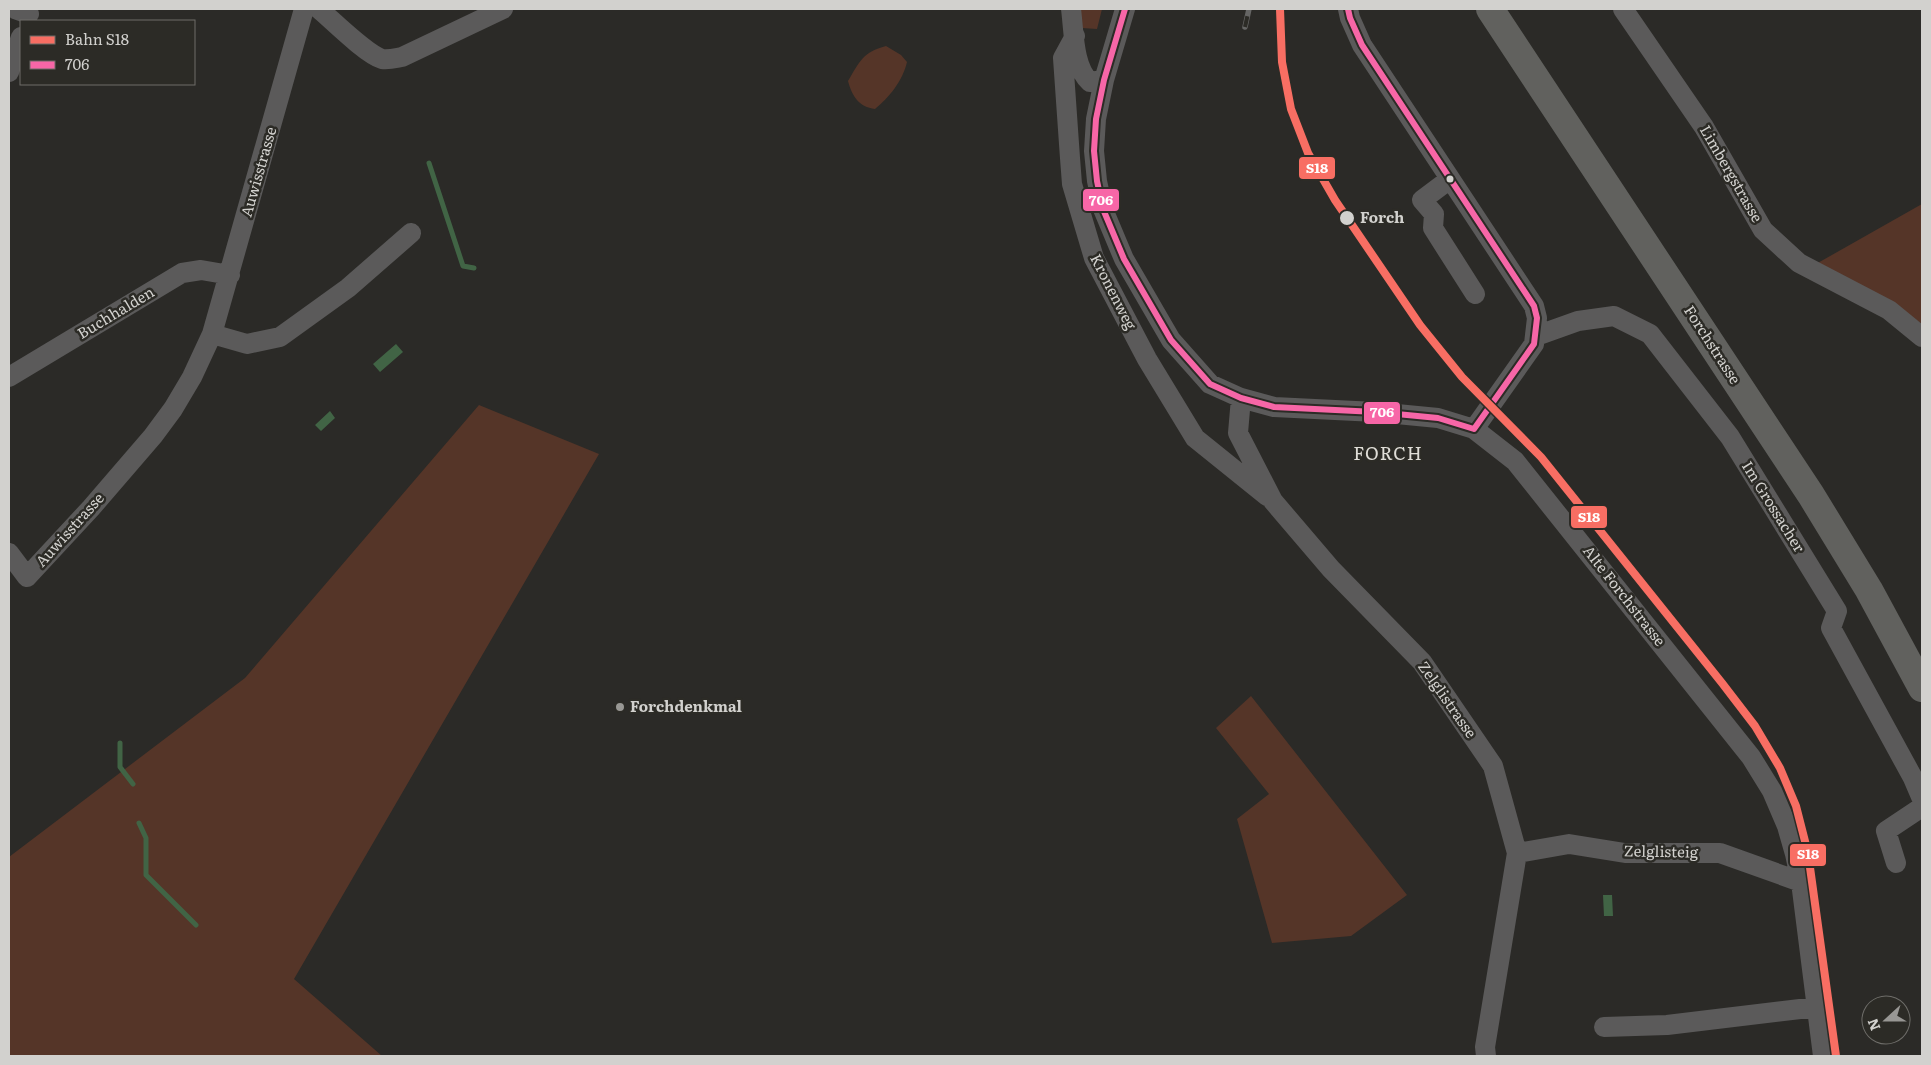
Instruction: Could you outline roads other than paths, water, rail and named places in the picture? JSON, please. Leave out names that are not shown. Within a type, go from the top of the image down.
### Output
[{"type":"highway","name":"Forchstrasse","points":[[1490,9],[1816,503],[1873,598],[1922,688]]},
{"type":"highway","name":"Forchstrasse","points":[[1505,9],[1797,450],[1880,584],[1922,660]]},
{"type":"street","name":"Auwisstrasse","points":[[9,553],[27,577],[91,508],[153,436],[173,409],[192,377],[212,334],[230,275],[304,9]]},
{"type":"street","points":[[319,9],[370,52],[382,58],[391,59],[402,57],[503,9]]},
{"type":"street","points":[[1070,9],[1079,67],[1083,76],[1090,82],[1104,80]]},
{"type":"street","name":"Alte Forchstrasse","points":[[1125,9],[1104,80],[1096,127],[1094,151],[1097,181],[1103,209],[1124,259],[1171,340],[1210,384],[1241,398],[1274,407],[1376,412],[1438,418],[1474,429],[1515,461],[1751,756],[1772,791],[1787,826],[1801,882],[1823,1056]]},
{"type":"street","points":[[1348,9],[1362,45],[1531,301],[1537,318],[1534,344],[1474,429]]},
{"type":"street","name":"Limbergstrasse","points":[[1623,9],[1704,127],[1763,230],[1799,263],[1889,310],[1922,337]]},
{"type":"street","name":"Kronenweg","points":[[1075,36],[1063,58],[1072,184],[1094,258],[1147,359],[1195,438],[1273,501]]},
{"type":"street","points":[[9,72],[20,40]]},
{"type":"street","points":[[1450,179],[1422,200],[1434,214],[1432,228],[1475,294]]},
{"type":"street","points":[[212,334],[247,344],[280,337],[348,288],[411,233]]},
{"type":"street","name":"Buchhalden","points":[[9,377],[182,273],[201,270],[230,275]]},
{"type":"street","name":"Im Grossacher","points":[[1536,336],[1578,320],[1614,316],[1650,334],[1730,437],[1837,611],[1831,628],[1913,778],[1922,799]]},
{"type":"street","name":"Zelglistrasse","points":[[1241,398],[1238,433],[1273,501],[1331,568],[1422,662],[1493,766],[1517,852],[1486,1056]]},
{"type":"street","points":[[1896,863],[1886,831],[1922,807]]},
{"type":"street","name":"Zelglisteig","points":[[1517,852],[1569,844],[1625,853],[1720,853],[1801,882]]},
{"type":"street","points":[[1604,1027],[1667,1025],[1817,1007]]},
{"type":"waterway","points":[[429,163],[463,266],[474,268]]},
{"type":"waterway","points":[[120,743],[120,767],[133,784]]},
{"type":"waterway","points":[[139,823],[146,838],[146,875],[196,925]]},
{"type":"railway","points":[[1245,27],[1249,9]]},
{"type":"rail line","name":"S18","points":[[1280,9],[1282,62],[1291,109],[1308,153],[1335,200],[1420,325],[1462,377],[1541,457],[1722,683],[1755,726],[1780,768],[1796,806],[1808,853],[1836,1056]]},
{"type":"place","name":"Forch","points":[[1347,218]]},
{"type":"place","name":"Forchdenkmal","points":[[620,707]]},
{"type":"district","name":"FORCH","points":[[1388,454]]}]
